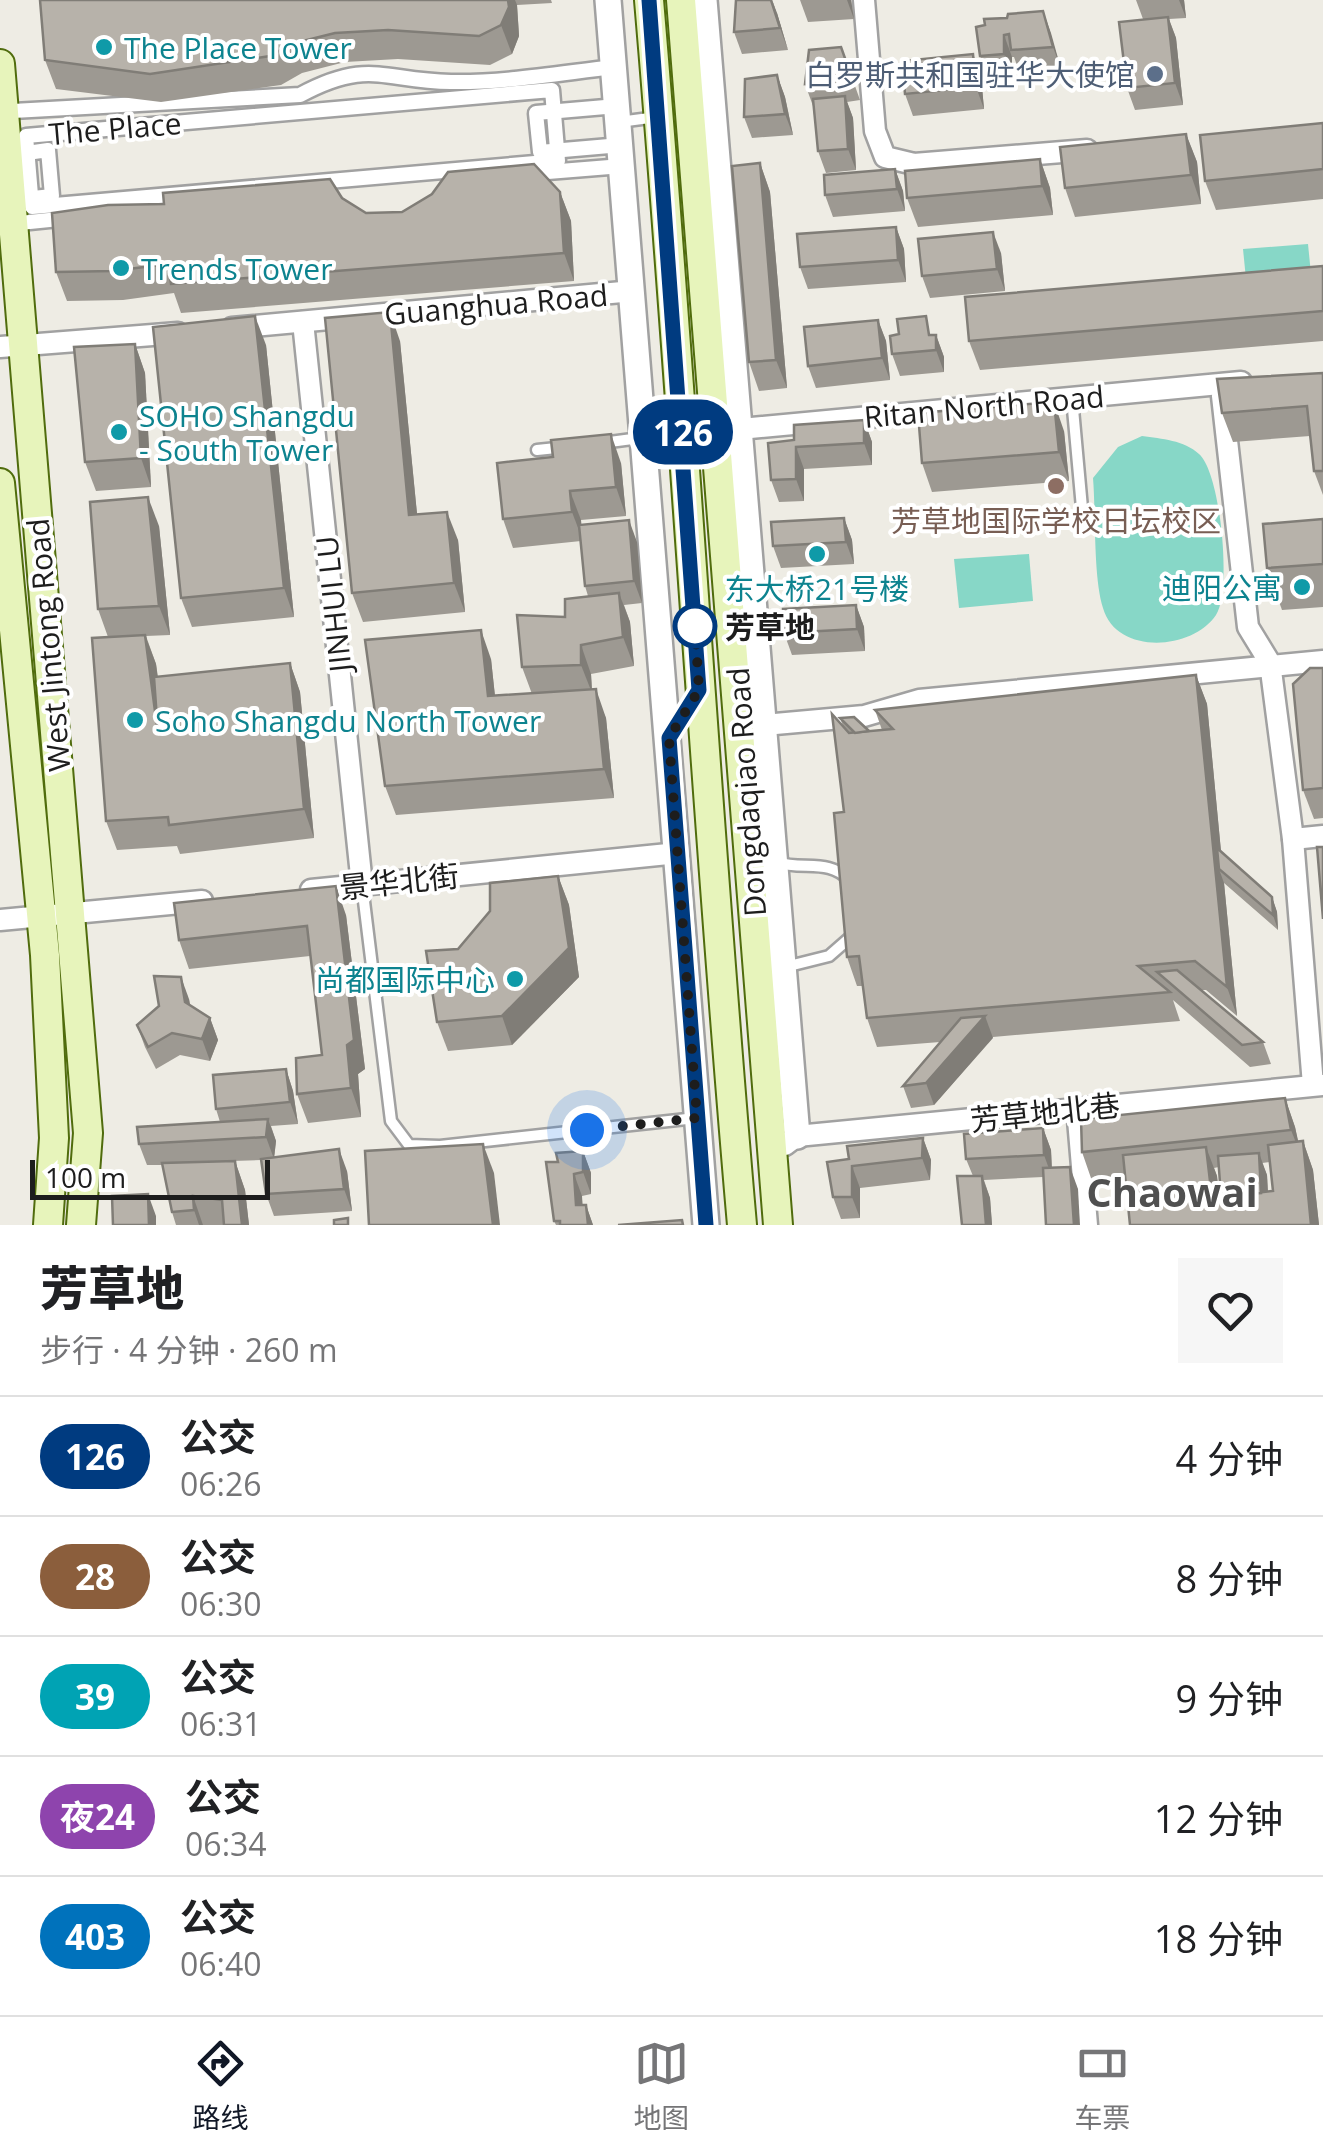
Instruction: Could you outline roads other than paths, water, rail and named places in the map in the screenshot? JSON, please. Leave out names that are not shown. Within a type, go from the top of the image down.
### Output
[{"type":"main road","name":"Dongdaqiao Road","points":[[649,0],[742,1225]]},
{"type":"main road","name":"Dongdaqiao Road","points":[[681,0],[729,429],[778,1225]]},
{"type":"main road","name":"West Jintong Road","points":[[0,64],[12,154],[12,346],[71,914],[88,1133],[81,1225]]},
{"type":"main road","name":"West Jintong Road","points":[[0,483],[41,917],[54,1138],[48,1225]]},
{"type":"street","points":[[608,0],[706,1225]]},
{"type":"street","points":[[704,0],[729,429],[764,724],[797,1136],[773,1154]]},
{"type":"street","points":[[864,0],[874,131],[885,157],[914,164],[1108,148]]},
{"type":"street","points":[[12,112],[300,95],[335,76],[389,72],[450,82],[614,67]]},
{"type":"street","name":"The Place","points":[[12,154],[26,136],[552,90],[554,111]]},
{"type":"street","points":[[11,212],[32,207],[558,161],[554,111],[620,134]]},
{"type":"street","points":[[557,150],[620,134]]},
{"type":"street","points":[[462,190],[464,179],[620,134]]},
{"type":"street","points":[[11,212],[52,196],[48,150],[12,154]]},
{"type":"street","points":[[11,212],[337,188]]},
{"type":"street","name":"Guanghua Road","points":[[12,346],[633,291]]},
{"type":"street","name":"JINHUI LU","points":[[303,322],[362,885]]},
{"type":"street","name":"Ritan North Road","points":[[645,438],[1255,381]]},
{"type":"street","points":[[1221,384],[1248,627],[1270,664],[1293,838],[1318,1085]]},
{"type":"street","points":[[764,724],[864,716],[919,700],[1323,661]]},
{"type":"street","points":[[669,738],[699,690]]},
{"type":"street","points":[[1293,838],[1323,836]]},
{"type":"street","name":"景华北街","points":[[284,893],[678,853]]},
{"type":"street","points":[[0,920],[226,898]]},
{"type":"street","name":"芳草地北巷","points":[[797,1136],[1318,1085]]},
{"type":"street","points":[[1077,1108],[1087,1225]]},
{"type":"lane","points":[[620,134],[658,117]]},
{"type":"lane","points":[[1072,398],[1083,519]]},
{"type":"lane","points":[[591,444],[645,438]]},
{"type":"lane","points":[[537,450],[573,446]]},
{"type":"lane","points":[[776,862],[789,866],[817,864],[846,875],[854,900]]},
{"type":"lane","points":[[362,885],[390,1121],[409,1144],[440,1146],[697,1118]]},
{"type":"lane","points":[[784,967],[840,951],[856,929],[855,915]]},
{"type":"place","name":"The Place Tower","points":[[104,47]]},
{"type":"place","name":"白罗斯共和国驻华大使馆","points":[[1155,74]]},
{"type":"place","name":"Trends Tower","points":[[121,268]]},
{"type":"place","name":"SOHO Shangdu - South Tower","points":[[119,432]]},
{"type":"place","name":"芳草地国际学校日坛校区","points":[[1056,486]]},
{"type":"place","name":"东大桥21号楼","points":[[817,554]]},
{"type":"place","name":"迪阳公寓","points":[[1302,587]]},
{"type":"place","name":"芳草地","points":[[695,626]]},
{"type":"place","name":"Soho Shangdu North Tower","points":[[135,720]]},
{"type":"place","name":"尚都国际中心","points":[[515,979]]},
{"type":"district","name":"Chaowai","points":[[1172,1191]]}]
